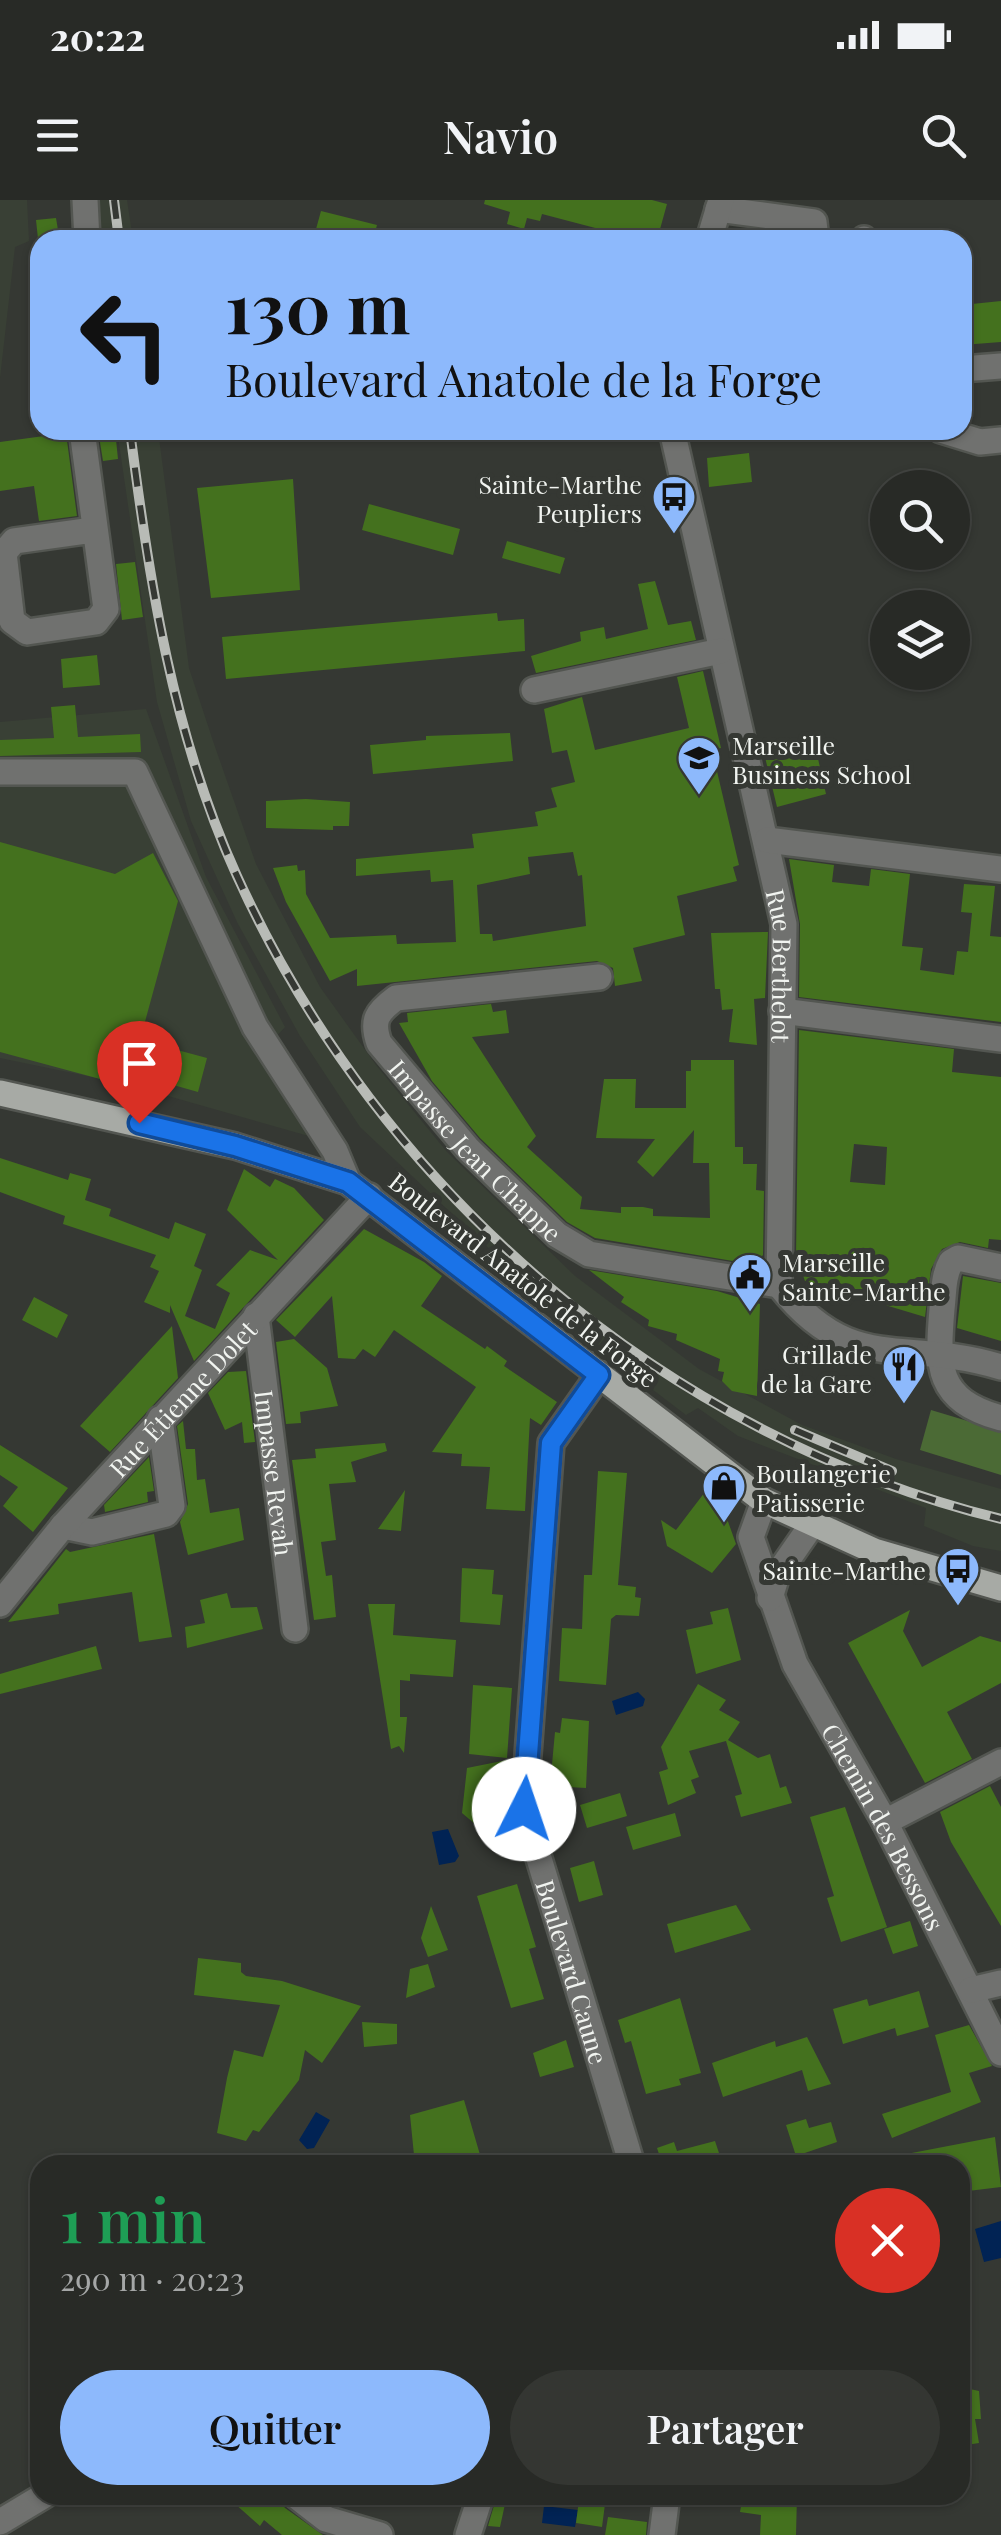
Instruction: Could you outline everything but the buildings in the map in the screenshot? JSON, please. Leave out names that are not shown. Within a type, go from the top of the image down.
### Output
[{"type":"main road","name":"Boulevard Anatole de la Forge","points":[[0,1093],[235,1146],[359,1189],[764,1501],[811,1526],[899,1560],[1001,1588]]},
{"type":"street","points":[[85,200],[86,230]]},
{"type":"street","points":[[712,230],[720,204],[813,221]]},
{"type":"street","points":[[972,368],[1001,366]]},
{"type":"street","points":[[83,440],[92,530],[106,609],[96,622],[27,632],[12,621],[4,553],[14,542],[92,530]]},
{"type":"street","name":"Rue Berthelot","points":[[674,440],[784,924],[778,1285]]},
{"type":"street","points":[[972,440],[1001,440]]},
{"type":"street","points":[[534,690],[721,651]]},
{"type":"street","points":[[0,772],[135,772],[254,1027],[359,1189]]},
{"type":"street","points":[[767,840],[1001,869]]},
{"type":"street","name":"Impasse Jean Chappe","points":[[599,977],[396,998],[378,1012],[374,1026],[380,1043],[468,1149],[556,1235],[588,1254],[778,1285]]},
{"type":"street","points":[[782,1012],[1001,1039]]},
{"type":"street","name":"Rue Étienne Dolet","points":[[0,1604],[63,1526],[256,1316],[359,1189]]},
{"type":"street","points":[[1001,1267],[958,1258],[951,1262],[945,1277],[938,1352],[940,1374],[948,1386],[973,1409],[1001,1418]]},
{"type":"street","points":[[778,1285],[802,1314],[834,1337],[883,1351],[938,1352],[1001,1367]]},
{"type":"street","name":"Impasse Revah","points":[[256,1316],[295,1628]]},
{"type":"street","name":"Boulevard Caune","points":[[599,1375],[551,1443],[524,1809],[629,2155]]},
{"type":"street","points":[[63,1526],[92,1532],[166,1514],[172,1506],[160,1419]]},
{"type":"street","name":"Chemin des Bessons","points":[[764,1501],[755,1516],[752,1537],[795,1664],[885,1822],[1001,2053]]},
{"type":"street","points":[[770,1598],[777,1575],[811,1526]]},
{"type":"street","points":[[885,1822],[1001,1762]]},
{"type":"street","points":[[970,1990],[1001,1983]]},
{"type":"street","points":[[0,2522],[30,2504]]},
{"type":"street","points":[[308,2505],[326,2519],[380,2535]]},
{"type":"street","points":[[468,2535],[478,2505]]},
{"type":"street","points":[[662,2535],[666,2505]]},
{"type":"shaded area","points":[[0,200],[27,200],[29,241],[15,247],[0,378]]},
{"type":"shaded area","points":[[92,200],[127,200],[132,230],[94,230]]},
{"type":"shaded area","points":[[118,440],[159,440],[189,668],[213,741],[256,864],[320,987],[376,1065],[447,1152],[575,1276],[699,1369],[802,1425],[896,1459],[1001,1489],[1001,1551],[973,1546],[924,1526],[926,1508],[738,1436],[698,1408],[686,1415],[581,1335],[360,1127],[300,1036],[237,922],[191,821],[157,702]]},
{"type":"shaded area","points":[[146,709],[206,877],[285,1027],[273,1040],[351,1148],[126,1084],[0,1058],[0,722]]},
{"type":"green space","points":[[931,1410],[1001,1431],[1001,1475],[920,1450]]},
{"type":"water","points":[[638,1692],[645,1699],[643,1706],[616,1715],[612,1701]]},
{"type":"water","points":[[448,1829],[459,1856],[455,1862],[439,1865],[432,1832]]},
{"type":"water","points":[[316,2112],[330,2120],[314,2148],[307,2149],[299,2140]]},
{"type":"water","points":[[1001,2221],[1001,2258],[984,2262],[975,2229]]},
{"type":"water","points":[[544,2506],[578,2510],[575,2527],[542,2523]]},
{"type":"railway","points":[[114,200],[118,230]]},
{"type":"railway","points":[[131,440],[167,657],[180,713],[215,823],[237,876],[297,991],[369,1098],[453,1196],[546,1284],[649,1362],[760,1428],[877,1480],[1001,1519]]},
{"type":"railway","points":[[795,1430],[892,1471]]},
{"type":"place","name":"Sainte-Marthe Peupliers","points":[[674,535]]},
{"type":"place","name":"Marseille Business School","points":[[699,796]]},
{"type":"place","name":"Marseille Sainte-Marthe","points":[[750,1313]]},
{"type":"place","name":"Grillade de la Gare","points":[[904,1405]]},
{"type":"place","name":"Boulangerie Patisserie","points":[[724,1524]]},
{"type":"place","name":"Sainte-Marthe","points":[[958,1607]]},
{"type":"route","points":[[139,1123],[235,1146],[348,1182],[599,1375],[551,1443],[524,1809]]}]
